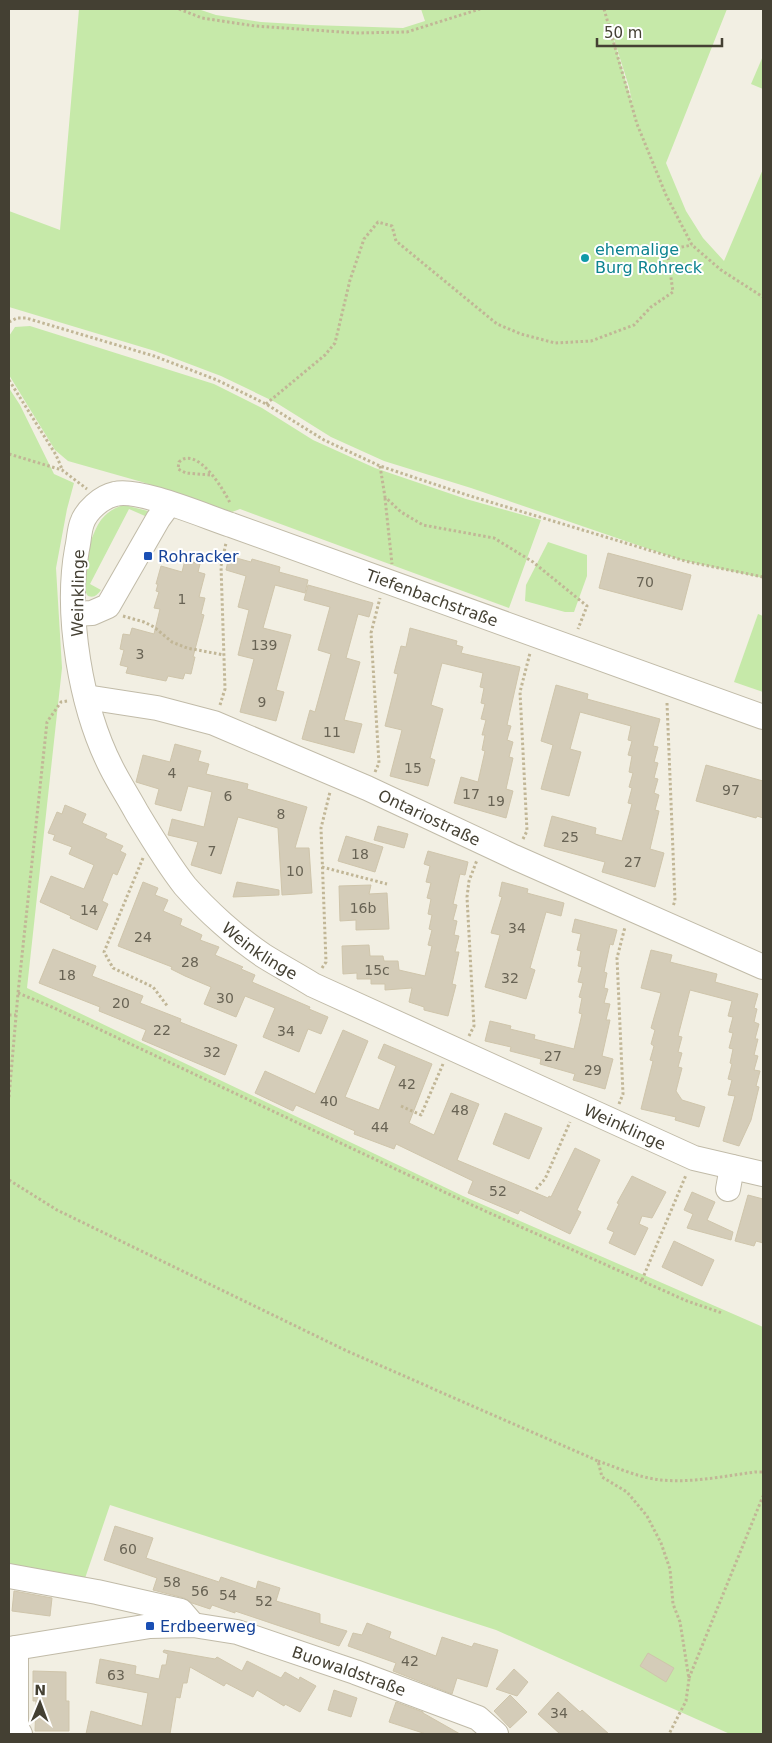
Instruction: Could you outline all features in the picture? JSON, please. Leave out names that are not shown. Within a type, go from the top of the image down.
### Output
[{"type":"street","name":"Tiefenbachstraße","points":[[100,501],[112,494],[123,492],[145,496],[231,524],[534,636],[763,717]]},
{"type":"street","name":"Weinklinge","points":[[100,501],[86,515],[82,524],[75,563],[74,614],[80,667],[93,722],[110,766],[156,846],[186,886],[221,922],[263,955],[313,985],[694,1158],[730,1178],[763,1174]]},
{"type":"street","points":[[74,614],[92,612],[108,606],[158,519],[169,504]]},
{"type":"street","name":"Ontariostraße","points":[[86,697],[157,708],[214,723],[367,788],[514,857],[763,967]]},
{"type":"street","points":[[9,1576],[97,1592],[181,1611],[193,1625]]},
{"type":"street","name":"Buowaldstraße","points":[[12,1648],[150,1626],[193,1625],[237,1632],[355,1672],[478,1718],[496,1734]]},
{"type":"street","points":[[12,1648],[16,1727],[20,1734]]},
{"type":"path","points":[[179,9],[202,18],[255,26],[356,33],[407,32],[480,9]]},
{"type":"path","points":[[604,9],[637,124],[666,195],[692,245],[721,270],[763,297]]},
{"type":"path","points":[[266,404],[325,355],[335,343],[350,280],[364,240],[378,222],[392,226],[396,241],[498,324],[521,334],[554,343],[591,340],[634,325],[651,307],[674,292],[667,250],[692,245]]},
{"type":"path","points":[[9,322],[17,318],[26,318],[154,356],[217,380],[266,404],[324,440],[380,466],[467,495],[685,561],[763,577]]},
{"type":"path","points":[[9,380],[56,455],[62,470]]},
{"type":"path","points":[[9,454],[62,470],[100,501]]},
{"type":"path","points":[[210,475],[186,473],[178,468],[179,462],[182,459],[188,458],[208,469],[210,475],[218,483],[231,505],[233,515],[221,566],[225,689],[214,723]]},
{"type":"path","points":[[367,788],[379,763],[371,633],[390,582],[385,498],[380,466]]},
{"type":"path","points":[[385,498],[401,512],[423,524],[494,538],[533,562],[587,606],[570,648]]},
{"type":"path","points":[[108,606],[121,616],[149,624],[172,642],[187,648],[224,655]]},
{"type":"path","points":[[514,857],[527,831],[520,692],[534,636]]},
{"type":"path","points":[[665,923],[675,901],[666,682]]},
{"type":"path","points":[[9,1097],[18,993],[48,722],[61,702],[86,697]]},
{"type":"path","points":[[313,985],[326,962],[320,828],[335,774]]},
{"type":"path","points":[[156,846],[144,856],[104,952],[113,968],[153,987],[168,1008]]},
{"type":"path","points":[[322,867],[386,884]]},
{"type":"path","points":[[401,1106],[421,1115],[456,1050],[474,1026],[467,897],[469,881]]},
{"type":"path","points":[[611,1120],[624,1094],[617,958],[623,933]]},
{"type":"path","points":[[18,993],[52,1006],[474,1206],[687,1301],[722,1313]]},
{"type":"path","points":[[9,1015],[16,1014]]},
{"type":"path","points":[[536,1188],[546,1179],[578,1105]]},
{"type":"path","points":[[642,1280],[694,1158]]},
{"type":"path","points":[[9,1180],[58,1210],[348,1351],[598,1461],[641,1476],[661,1480],[763,1472]]},
{"type":"path","points":[[598,1461],[602,1477],[627,1492],[647,1516],[661,1543],[670,1569],[673,1604],[680,1622],[689,1679]]},
{"type":"path","points":[[669,1734],[686,1700],[689,1679],[763,1496]]},
{"type":"green space","points":[[79,9],[198,9],[216,15],[261,22],[403,28],[425,21],[421,9],[727,9],[666,163],[686,211],[703,238],[724,261],[763,169],[763,578],[681,560],[471,488],[384,461],[331,437],[275,402],[221,376],[155,351],[9,307],[9,211],[60,230]],"holes":[[[607,17],[629,87],[632,104]]]},
{"type":"green space","points":[[763,56],[763,89],[751,84]]},
{"type":"green space","points":[[30,326],[214,384],[262,408],[313,440],[375,468],[466,499],[541,520],[509,608],[240,509],[232,512],[142,482],[68,461],[55,450],[9,375],[9,336],[15,327]]},
{"type":"green space","points":[[9,388],[20,405],[54,474],[74,483],[56,568],[62,668],[27,988],[463,1196],[763,1327],[763,1734],[730,1734],[496,1630],[110,1505],[80,1593],[9,1580]]},
{"type":"green space","points":[[124,505],[148,511],[145,516],[129,509],[90,584],[101,590],[96,596],[88,596],[85,589],[84,569],[93,536],[101,520],[106,515]]},
{"type":"green space","points":[[548,542],[587,555],[587,576],[574,612],[565,612],[525,601],[526,585]]},
{"type":"green space","points":[[758,614],[763,616],[763,692],[734,682]]},
{"type":"building","points":[[608,553],[691,575],[682,610],[599,588]]},
{"type":"building","points":[[229,556],[251,562],[252,559],[280,567],[279,572],[308,580],[305,593],[275,585],[263,628],[291,635],[276,690],[284,692],[276,721],[240,712],[254,659],[238,655],[249,610],[238,607],[246,576],[226,570]]},
{"type":"building","points":[[185,560],[200,564],[198,572],[205,574],[199,597],[205,598],[201,614],[204,615],[193,657],[195,657],[191,674],[185,673],[183,679],[168,676],[166,681],[126,673],[128,667],[120,665],[124,650],[120,649],[123,634],[130,635],[132,628],[154,634],[160,609],[154,608],[159,592],[156,591],[158,584],[156,584],[161,566],[182,572]]},
{"type":"building","points":[[308,585],[373,603],[369,617],[358,614],[346,658],[360,662],[344,720],[362,724],[354,753],[302,739],[310,710],[315,712],[331,654],[318,650],[330,607],[304,600]]},
{"type":"building","points":[[410,628],[457,641],[456,645],[463,647],[461,653],[520,667],[507,725],[511,726],[507,740],[513,742],[509,757],[513,758],[506,789],[513,791],[506,818],[454,803],[461,777],[478,782],[485,751],[482,750],[485,735],[482,735],[486,720],[481,719],[485,704],[481,703],[484,688],[480,687],[483,673],[442,663],[431,705],[443,709],[430,758],[435,760],[428,786],[390,776],[402,730],[385,726],[398,674],[394,673],[401,646],[406,647]]},
{"type":"building","points":[[556,685],[588,694],[587,699],[660,719],[653,746],[658,747],[654,762],[658,763],[654,778],[658,779],[654,793],[659,795],[655,810],[659,811],[650,849],[664,853],[655,887],[602,872],[605,862],[544,846],[552,816],[596,828],[595,834],[622,841],[632,804],[628,803],[632,788],[629,787],[633,773],[629,772],[632,756],[628,755],[632,741],[628,740],[631,726],[580,712],[570,749],[581,752],[569,796],[541,789],[553,745],[541,741]]},
{"type":"building","points":[[175,744],[201,751],[198,761],[209,764],[206,774],[248,784],[247,789],[307,807],[295,848],[309,848],[312,893],[282,895],[278,828],[238,817],[221,874],[191,865],[198,842],[168,835],[172,819],[204,827],[212,792],[188,786],[181,811],[155,804],[159,789],[136,782],[143,755],[170,762]]},
{"type":"building","points":[[706,765],[763,781],[763,818],[757,816],[756,818],[696,801]]},
{"type":"building","points":[[65,805],[86,814],[82,823],[107,834],[105,838],[123,846],[120,851],[126,854],[117,875],[113,873],[102,901],[108,904],[97,930],[40,902],[51,876],[84,889],[94,865],[69,854],[72,847],[53,840],[55,835],[48,833],[57,812],[62,814]]},
{"type":"building","points":[[378,826],[408,834],[404,848],[374,840]]},
{"type":"building","points":[[346,836],[383,847],[375,872],[338,861]]},
{"type":"building","points":[[428,851],[468,862],[465,875],[460,874],[453,904],[457,905],[453,920],[457,921],[454,935],[459,936],[455,952],[459,952],[452,984],[456,985],[448,1016],[424,1010],[424,1007],[409,1002],[412,988],[385,990],[385,984],[371,984],[371,979],[357,979],[357,973],[343,974],[342,946],[369,945],[370,956],[383,956],[384,961],[398,961],[399,970],[425,976],[432,946],[428,945],[432,930],[429,929],[432,915],[428,914],[431,899],[427,898],[431,883],[426,882],[430,866],[424,864]]},
{"type":"building","points":[[143,882],[158,888],[155,895],[168,900],[163,911],[182,919],[180,925],[202,935],[200,940],[219,947],[215,955],[243,967],[241,969],[255,975],[252,982],[310,1007],[309,1009],[328,1017],[321,1034],[308,1029],[299,1052],[263,1037],[275,1008],[245,996],[236,1017],[204,1004],[211,987],[171,969],[172,967],[118,946]]},
{"type":"building","points":[[237,882],[279,890],[279,895],[233,897]]},
{"type":"building","points":[[502,882],[528,889],[527,893],[564,903],[561,916],[546,912],[530,968],[535,970],[526,999],[485,987],[500,935],[491,933],[502,897],[499,896]]},
{"type":"building","points":[[371,885],[369,894],[387,893],[389,929],[356,930],[356,920],[340,921],[339,886]]},
{"type":"building","points":[[575,919],[617,930],[613,945],[610,944],[604,972],[607,973],[604,988],[608,989],[604,1003],[610,1004],[606,1020],[610,1020],[602,1056],[613,1059],[605,1089],[573,1080],[575,1074],[540,1064],[541,1059],[510,1051],[511,1047],[485,1041],[490,1021],[511,1026],[510,1029],[535,1035],[534,1039],[574,1049],[582,1014],[579,1013],[582,998],[579,997],[583,983],[578,982],[582,967],[578,966],[581,951],[577,950],[581,934],[572,932]]},
{"type":"building","points":[[53,949],[96,966],[92,976],[143,996],[140,1003],[181,1019],[180,1022],[237,1045],[225,1075],[142,1040],[146,1030],[99,1011],[100,1007],[39,983]]},
{"type":"building","points":[[651,950],[672,955],[670,962],[717,974],[715,982],[758,994],[754,1008],[757,1009],[754,1022],[759,1024],[755,1039],[758,1039],[754,1055],[758,1056],[754,1070],[760,1071],[756,1086],[759,1087],[751,1120],[739,1146],[723,1141],[735,1096],[728,1095],[732,1080],[728,1079],[733,1049],[729,1048],[733,1033],[729,1032],[733,1017],[728,1016],[732,1001],[690,990],[678,1036],[682,1037],[678,1052],[682,1053],[678,1067],[682,1068],[676,1091],[682,1100],[705,1107],[699,1127],[675,1120],[676,1117],[641,1109],[653,1061],[650,1060],[654,1046],[651,1044],[655,1030],[651,1028],[661,993],[641,988]]},
{"type":"building","points":[[343,1030],[368,1041],[345,1097],[379,1110],[396,1066],[378,1058],[384,1044],[432,1064],[409,1123],[434,1135],[451,1093],[479,1104],[457,1160],[548,1198],[549,1196],[551,1197],[575,1148],[600,1160],[577,1210],[581,1212],[570,1234],[520,1210],[518,1214],[468,1193],[473,1181],[396,1144],[394,1149],[354,1134],[355,1131],[296,1105],[293,1111],[255,1093],[265,1071],[315,1094]]},
{"type":"building","points":[[505,1113],[542,1128],[529,1159],[493,1144]]},
{"type":"building","points":[[632,1176],[666,1192],[652,1218],[642,1216],[639,1224],[648,1228],[635,1255],[609,1243],[614,1232],[607,1229],[619,1204],[617,1203]]},
{"type":"building","points":[[692,1192],[715,1202],[707,1220],[733,1232],[731,1240],[687,1228],[693,1214],[684,1210]]},
{"type":"building","points":[[748,1195],[763,1199],[763,1243],[756,1241],[754,1246],[735,1241]]},
{"type":"building","points":[[674,1241],[714,1260],[702,1286],[662,1267]]},
{"type":"building","points":[[115,1526],[153,1538],[146,1558],[219,1582],[221,1577],[256,1589],[258,1581],[280,1588],[276,1601],[320,1614],[320,1623],[347,1631],[339,1646],[235,1611],[235,1613],[212,1605],[210,1609],[184,1598],[153,1590],[157,1578],[104,1560]]},
{"type":"building","points":[[14,1591],[52,1598],[50,1616],[12,1611]]},
{"type":"building","points":[[367,1623],[391,1632],[389,1638],[436,1656],[442,1637],[472,1647],[474,1643],[498,1650],[487,1687],[457,1678],[452,1694],[393,1671],[396,1663],[348,1646],[353,1633],[362,1635]]},
{"type":"building","points":[[164,1650],[215,1659],[217,1657],[242,1671],[247,1661],[281,1678],[285,1672],[299,1680],[300,1677],[316,1686],[300,1712],[285,1704],[284,1706],[257,1690],[253,1697],[226,1683],[224,1686],[190,1667],[187,1683],[183,1683],[180,1698],[176,1697],[170,1734],[86,1734],[91,1711],[142,1726],[148,1693],[96,1683],[100,1659],[136,1666],[135,1674],[159,1679],[162,1665],[166,1665],[168,1654],[163,1652]]},
{"type":"building","points":[[648,1653],[674,1668],[666,1682],[640,1666]]},
{"type":"building","points":[[514,1669],[528,1682],[517,1696],[496,1689]]},
{"type":"building","points":[[33,1671],[66,1672],[66,1701],[69,1701],[69,1731],[35,1731],[36,1701],[33,1701]]},
{"type":"building","points":[[334,1690],[357,1698],[351,1717],[328,1710]]},
{"type":"building","points":[[558,1692],[609,1734],[560,1734],[538,1714]]},
{"type":"building","points":[[510,1695],[527,1712],[510,1728],[494,1711]]},
{"type":"building","points":[[396,1702],[423,1712],[460,1734],[426,1734],[389,1722]]},
{"type":"place","name":"ehemalige Burg Rohreck","points":[[585,258]]},
{"type":"place","name":"Rohracker","points":[[148,556]]},
{"type":"place","name":"Erdbeerweg","points":[[150,1626]]}]
